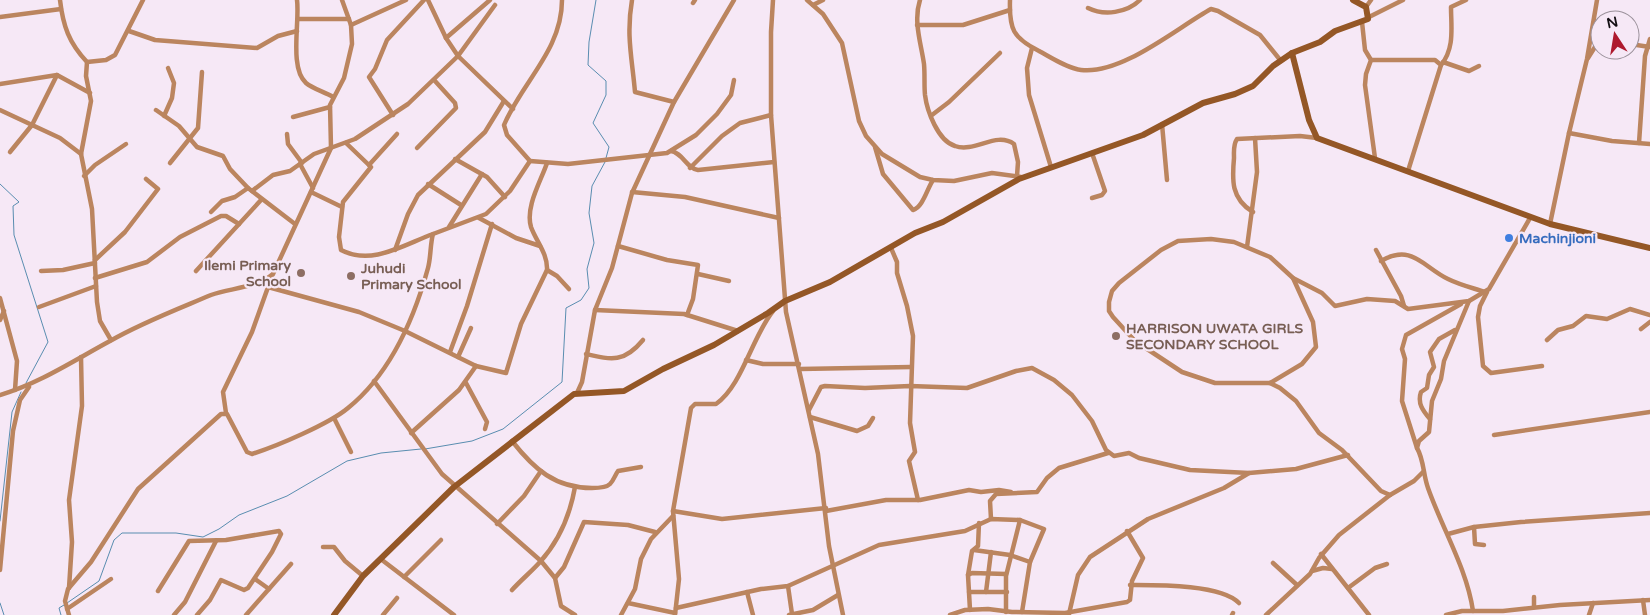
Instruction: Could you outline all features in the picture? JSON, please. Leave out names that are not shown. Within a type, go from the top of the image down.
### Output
[{"type":"street","points":[[60,0],[69,39],[87,62],[86,76],[90,92],[88,127],[81,154],[84,176],[91,200],[99,316],[111,340]]},
{"type":"street","points":[[87,62],[112,58],[129,31],[143,0]]},
{"type":"street","points":[[297,0],[297,60],[302,78],[310,86],[333,97]]},
{"type":"street","points":[[342,0],[351,25],[349,62],[344,78],[333,97],[330,107],[331,148],[273,274],[252,332],[223,392],[226,413],[247,452],[252,454],[334,418],[354,402],[374,381],[405,331],[427,272],[433,234]]},
{"type":"street","points":[[351,25],[406,0]]},
{"type":"street","points":[[393,115],[369,76],[376,69],[387,40],[424,0]]},
{"type":"street","points":[[428,0],[446,38],[458,56],[513,109]]},
{"type":"street","points":[[446,38],[490,0]]},
{"type":"street","points":[[562,0],[562,14],[558,33],[513,109],[504,128],[507,135],[530,161],[577,163],[604,158],[649,154],[660,155],[696,135],[717,114],[732,93],[734,80]]},
{"type":"street","points":[[632,0],[628,38],[634,70],[635,92],[674,102]]},
{"type":"street","points":[[334,615],[364,576],[454,486],[577,393],[582,382],[595,310],[618,246],[632,192],[674,102],[734,0]]},
{"type":"street","points":[[773,0],[771,115],[787,317],[809,410],[826,510],[832,566],[843,615]]},
{"type":"street","points":[[807,0],[823,14],[842,43],[859,121],[866,136],[875,147],[895,163],[920,177],[933,180],[954,182],[992,173],[1020,177]]},
{"type":"street","points":[[813,5],[823,0]]},
{"type":"street","points":[[920,0],[917,25],[924,66],[925,95],[942,137],[958,148],[978,146],[996,140],[1011,142],[1014,144],[1020,177]]},
{"type":"street","points":[[1010,0],[1013,31],[1020,40],[1075,69],[1093,70],[1157,45],[1211,9],[1218,11],[1260,35],[1280,61]]},
{"type":"street","points":[[1088,8],[1100,12],[1112,12],[1130,8],[1140,0]]},
{"type":"street","points":[[1353,0],[1366,7],[1369,17]]},
{"type":"street","points":[[1366,7],[1371,0]]},
{"type":"street","points":[[577,393],[624,392],[738,331],[786,301],[830,282],[1020,177],[1143,135],[1203,103],[1253,86],[1280,61],[1292,53],[1320,42],[1335,31],[1362,22],[1404,0]]},
{"type":"street","points":[[1408,171],[1452,36],[1451,7],[1466,0]]},
{"type":"street","points":[[1550,224],[1587,59],[1598,0]]},
{"type":"street","points":[[210,212],[222,201],[235,198],[273,175],[286,172],[314,154],[346,143],[393,115],[435,81],[458,56],[495,5]]},
{"type":"street","points":[[0,17],[61,9]]},
{"type":"street","points":[[917,25],[963,25],[1010,10]]},
{"type":"street","points":[[298,19],[349,19]]},
{"type":"street","points":[[1362,22],[1365,50],[1371,60]]},
{"type":"street","points":[[129,31],[155,40],[258,48],[278,36],[297,31]]},
{"type":"street","points":[[1640,143],[1649,43]]},
{"type":"street","points":[[1032,48],[1027,68],[1028,95],[1052,167]]},
{"type":"street","points":[[932,115],[949,102],[1000,53]]},
{"type":"street","points":[[1292,53],[1309,120],[1318,138]]},
{"type":"street","points":[[1587,59],[1590,54]]},
{"type":"street","points":[[1371,60],[1435,60],[1442,64],[1469,71],[1479,66]]},
{"type":"street","points":[[1371,60],[1366,74],[1366,85],[1375,158]]},
{"type":"street","points":[[164,116],[172,98],[174,83],[168,68]]},
{"type":"street","points":[[170,163],[196,132],[199,124],[202,72]]},
{"type":"street","points":[[0,84],[57,75],[90,92]]},
{"type":"street","points":[[10,152],[32,125],[57,75]]},
{"type":"street","points":[[417,148],[456,108],[455,103],[435,81]]},
{"type":"street","points":[[396,250],[410,209],[428,184],[485,132],[504,101]]},
{"type":"street","points":[[293,117],[330,107]]},
{"type":"street","points":[[0,110],[66,142],[81,154]]},
{"type":"street","points":[[156,110],[179,126],[189,140],[197,147],[223,156],[230,169],[250,190],[295,224]]},
{"type":"street","points":[[690,168],[722,136],[740,123],[771,115]]},
{"type":"street","points":[[1162,124],[1167,180]]},
{"type":"street","points":[[1569,133],[1612,141],[1650,144]]},
{"type":"street","points":[[287,134],[288,144],[301,164],[312,190],[342,207]]},
{"type":"street","points":[[396,134],[369,165],[371,167],[346,197],[342,207],[339,238],[341,250],[350,254],[366,256],[396,250],[449,227],[479,218],[505,197],[530,161]]},
{"type":"street","points":[[1252,212],[1243,206],[1236,195],[1232,175],[1236,140],[1240,138],[1300,136],[1318,138],[1375,158],[1530,218],[1650,248]]},
{"type":"street","points":[[1246,247],[1257,172],[1255,138]]},
{"type":"street","points":[[346,143],[369,165]]},
{"type":"street","points":[[84,176],[126,144]]},
{"type":"street","points":[[875,147],[883,174],[913,210],[919,207],[926,190],[933,180]]},
{"type":"street","points":[[670,151],[677,153],[690,168],[703,170],[740,164],[774,162]]},
{"type":"street","points":[[1092,153],[1105,191],[1102,195],[1092,198]]},
{"type":"street","points":[[455,159],[482,174],[496,185],[505,197]]},
{"type":"street","points":[[268,287],[359,312],[405,331],[476,366],[504,374],[508,372],[521,324],[546,270],[546,262],[532,228],[530,212],[547,163]]},
{"type":"street","points":[[449,227],[482,174]]},
{"type":"street","points":[[41,271],[63,270],[95,261],[125,232],[158,189],[146,179]]},
{"type":"street","points":[[428,184],[461,205]]},
{"type":"street","points":[[632,192],[678,196],[779,218]]},
{"type":"street","points":[[196,271],[233,233],[261,200]]},
{"type":"street","points":[[95,278],[147,262],[180,237],[221,216],[226,216],[239,224]]},
{"type":"street","points":[[479,218],[516,238],[540,246]]},
{"type":"street","points":[[1530,218],[1487,290],[1480,306],[1478,317],[1483,366],[1491,373],[1542,366]]},
{"type":"street","points":[[450,352],[468,306],[492,224]]},
{"type":"street","points":[[1293,278],[1311,316],[1316,347],[1302,364],[1270,383],[1223,384],[1206,381],[1182,372],[1135,340],[1109,311],[1109,299],[1115,287],[1138,267],[1174,243],[1190,240],[1218,239],[1246,247],[1276,261],[1293,278],[1322,293],[1336,306],[1367,299],[1396,302],[1411,309],[1469,301],[1487,290]]},
{"type":"street","points":[[618,246],[667,260],[697,264],[698,274],[687,315]]},
{"type":"street","points":[[891,248],[897,262],[897,273],[912,328],[910,423],[915,452],[909,461],[918,500]]},
{"type":"street","points":[[1376,250],[1401,296],[1404,307]]},
{"type":"street","points":[[1382,261],[1394,255],[1408,255],[1447,278],[1487,290]]},
{"type":"street","points":[[546,270],[557,276],[569,289]]},
{"type":"street","points":[[0,395],[30,386],[111,340],[213,295],[264,280],[273,274]]},
{"type":"street","points":[[698,274],[729,281]]},
{"type":"street","points":[[39,307],[96,286]]},
{"type":"street","points":[[0,298],[17,361],[15,390]]},
{"type":"street","points":[[1417,448],[1419,441],[1430,432],[1432,401],[1441,379],[1442,366],[1469,301]]},
{"type":"street","points":[[1464,302],[1409,333],[1403,341],[1402,354],[1405,359],[1402,404],[1417,448],[1422,455],[1423,472],[1469,590],[1473,611]]},
{"type":"street","points":[[676,612],[679,579],[673,513],[691,408],[695,404],[712,405],[719,402],[730,390],[762,328],[776,308]]},
{"type":"street","points":[[1547,340],[1558,330],[1573,326],[1586,316],[1607,319],[1630,309],[1650,315]]},
{"type":"street","points":[[595,310],[687,315],[738,331]]},
{"type":"street","points":[[0,320],[4,311]]},
{"type":"street","points":[[1641,328],[1650,322]]},
{"type":"street","points":[[458,356],[471,328]]},
{"type":"street","points":[[1430,419],[1421,408],[1419,398],[1421,392],[1427,388],[1429,375],[1434,366],[1430,352],[1439,339],[1456,330]]},
{"type":"street","points":[[586,354],[618,359],[630,354],[643,340]]},
{"type":"street","points":[[69,615],[66,601],[72,550],[69,500],[82,406],[81,357]]},
{"type":"street","points":[[746,360],[763,364],[800,366],[911,367]]},
{"type":"street","points":[[411,433],[435,413],[466,382],[476,366]]},
{"type":"street","points":[[809,410],[821,388],[825,386],[865,388],[910,386],[972,387],[1016,370],[1032,368],[1054,380],[1072,395],[1092,421],[1108,453],[1114,456],[1130,453],[1139,458],[1190,470],[1249,473],[1296,468],[1348,456]]},
{"type":"street","points":[[374,381],[420,447],[454,486],[541,561],[555,578],[562,606],[575,615]]},
{"type":"street","points":[[466,382],[487,422],[485,429]]},
{"type":"street","points":[[1270,383],[1292,397],[1319,433],[1348,456],[1382,492],[1390,495]]},
{"type":"street","points":[[0,570],[15,424],[20,400],[30,386]]},
{"type":"street","points":[[1494,435],[1650,412]]},
{"type":"street","points":[[68,589],[91,562],[138,489],[179,451],[222,414],[226,413]]},
{"type":"street","points":[[810,417],[857,431],[868,426],[873,418]]},
{"type":"street","points":[[334,418],[351,452]]},
{"type":"street","points":[[512,441],[528,461],[541,471],[558,482],[575,487],[605,487],[610,484],[618,471],[641,467]]},
{"type":"street","points":[[673,513],[722,519],[826,510],[886,500],[918,500],[968,490],[981,492],[1000,490],[1037,492],[1047,478],[1059,468],[1108,453]]},
{"type":"street","points":[[498,524],[524,496],[541,471]]},
{"type":"street","points":[[1266,615],[1312,571],[1322,554],[1339,535],[1390,495],[1414,481],[1423,472]]},
{"type":"street","points":[[1069,614],[1082,566],[1090,557],[1127,531],[1154,516],[1228,486],[1249,473]]},
{"type":"street","points":[[512,590],[541,561],[566,521],[575,487]]},
{"type":"street","points":[[990,518],[992,496],[1011,492]]},
{"type":"street","points":[[621,615],[634,589],[644,552],[655,532],[673,513]]},
{"type":"street","points":[[1448,534],[1474,527],[1650,513]]},
{"type":"street","points":[[628,603],[676,612],[747,592],[788,586],[879,545],[965,531],[990,518],[1020,520],[1044,528],[1030,562],[1022,612]]},
{"type":"street","points":[[1006,612],[1006,574],[1020,520]]},
{"type":"street","points":[[555,578],[564,567],[584,522],[628,525],[655,532]]},
{"type":"street","points":[[970,610],[968,575],[970,557],[978,546],[978,523]]},
{"type":"street","points":[[1474,527],[1475,544],[1484,546]]},
{"type":"street","points":[[158,591],[189,541],[216,541],[280,531],[274,547],[255,579],[244,590],[220,580],[210,600],[197,615]]},
{"type":"street","points":[[950,615],[970,610],[1069,614],[1126,602],[1130,600],[1130,585],[1143,558],[1127,531]]},
{"type":"street","points":[[404,577],[441,540]]},
{"type":"street","points":[[174,615],[184,602],[216,541]]},
{"type":"street","points":[[323,546],[334,547],[345,561],[364,576]]},
{"type":"street","points":[[974,550],[1010,555],[1030,562]]},
{"type":"street","points":[[986,592],[991,552]]},
{"type":"street","points":[[1322,554],[1369,615]]},
{"type":"street","points":[[382,560],[454,615]]},
{"type":"street","points":[[1274,563],[1297,585]]},
{"type":"street","points":[[246,615],[291,564]]},
{"type":"street","points":[[1348,588],[1375,568],[1387,564]]},
{"type":"street","points":[[1312,571],[1327,568],[1333,570]]},
{"type":"street","points":[[968,575],[972,573],[1006,574]]},
{"type":"street","points":[[67,608],[111,579]]},
{"type":"street","points":[[255,579],[269,589]]},
{"type":"street","points":[[1130,585],[1189,587],[1227,594],[1238,603]]},
{"type":"street","points":[[788,586],[790,615],[813,610],[838,595]]},
{"type":"street","points":[[747,592],[753,615]]},
{"type":"street","points":[[969,592],[1007,592]]},
{"type":"street","points":[[1534,597],[1534,607]]},
{"type":"street","points":[[383,615],[397,598]]},
{"type":"street","points":[[1643,600],[1645,615]]},
{"type":"street","points":[[1446,615],[1473,611],[1503,611],[1534,607],[1650,600]]},
{"type":"street","points":[[1589,615],[1593,603]]},
{"type":"street","points":[[1527,615],[1528,608]]},
{"type":"waterway","points":[[596,0],[589,42],[588,65],[606,81],[606,95],[593,123],[609,147],[606,158]]},
{"type":"waterway","points":[[425,449],[472,441],[503,429],[562,382],[566,308],[581,300],[589,288],[587,269],[594,243],[589,213],[592,186],[605,162]]},
{"type":"waterway","points":[[0,184],[19,202],[13,206],[14,235],[48,342],[26,383]]},
{"type":"waterway","points":[[0,521],[12,412],[21,392]]},
{"type":"waterway","points":[[67,603],[99,581],[114,540],[122,533],[176,533],[203,537],[219,529],[239,515],[287,496],[347,461],[381,453],[421,449]]},
{"type":"waterway","points":[[0,603],[4,615]]},
{"type":"waterway","points":[[61,615],[59,608],[64,605]]},
{"type":"place","name":"Machinjioni","points":[[1509,238]]},
{"type":"place","name":"Ilemi Primary School","points":[[301,273]]},
{"type":"place","name":"Juhudi Primary School","points":[[351,276]]},
{"type":"place","name":"HARRISON UWATA GIRLS SECONDARY SCHOOL","points":[[1116,336]]}]
